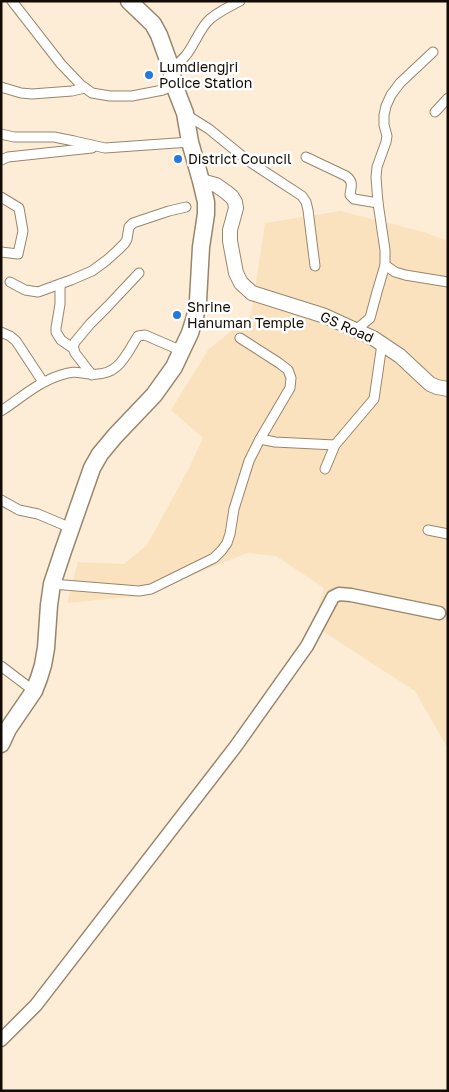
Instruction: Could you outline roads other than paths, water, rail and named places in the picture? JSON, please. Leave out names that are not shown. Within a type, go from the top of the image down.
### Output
[{"type":"highway","points":[[2,738],[34,691],[43,665],[52,584],[92,468],[114,436],[159,388],[174,367],[182,352],[195,317],[198,301],[206,202],[190,142],[185,114],[159,35],[153,24],[130,1]]},
{"type":"main road","name":"GS Road","points":[[201,182],[216,185],[232,197],[235,202],[236,208],[230,230],[230,241],[236,273],[241,283],[252,292],[325,316],[374,338],[400,356],[430,384],[444,389],[448,388]]},
{"type":"street","points":[[171,68],[185,58],[201,30],[210,19],[240,1]]},
{"type":"street","points":[[13,2],[61,64],[92,94],[132,96],[163,90],[174,85]]},
{"type":"street","points":[[356,330],[370,318],[385,265],[385,250],[376,177],[377,167],[387,136],[384,125],[386,106],[391,95],[400,84],[433,52]]},
{"type":"street","points":[[1,87],[21,94],[85,88]]},
{"type":"street","points":[[435,112],[448,98]]},
{"type":"street","points":[[185,114],[209,129],[247,160],[302,196],[308,210],[315,266]]},
{"type":"street","points":[[1,134],[14,137],[74,140],[105,148],[190,142]]},
{"type":"street","points":[[1,160],[8,157],[98,147]]},
{"type":"street","points":[[306,157],[350,179],[352,184],[350,195],[354,199],[378,203]]},
{"type":"street","points":[[1,197],[19,208],[23,231],[18,254],[1,252]]},
{"type":"street","points":[[10,282],[32,292],[43,291],[71,280],[108,260],[125,243],[128,229],[134,223],[186,207]]},
{"type":"street","points":[[385,265],[395,272],[405,275],[448,282]]},
{"type":"street","points":[[74,350],[75,342],[139,273]]},
{"type":"street","points":[[60,284],[60,304],[56,332],[61,340],[74,350],[92,374]]},
{"type":"street","points":[[1,332],[16,341],[43,382]]},
{"type":"street","points":[[1,411],[43,382],[68,373],[102,374],[115,369],[123,361],[138,336],[141,335],[145,335],[182,352]]},
{"type":"street","points":[[52,584],[139,591],[151,589],[214,558],[222,550],[230,534],[234,509],[249,461],[290,388],[291,378],[288,370],[279,362],[240,338]]},
{"type":"street","points":[[325,469],[335,445],[374,399],[382,344]]},
{"type":"street","points":[[260,439],[275,442],[335,445]]},
{"type":"street","points":[[1,500],[19,510],[38,514],[71,528]]},
{"type":"street","points":[[428,530],[448,534]]},
{"type":"street","points":[[1,1040],[36,1005],[236,746],[307,646],[333,597],[339,594],[351,595],[439,614]]},
{"type":"street","points":[[1,666],[34,691]]},
{"type":"place","name":"Lumdiengjri Police Station","points":[[149,75]]},
{"type":"place","name":"District Council","points":[[178,159]]},
{"type":"place","name":"Shrine Hanuman Temple","points":[[177,315]]}]
